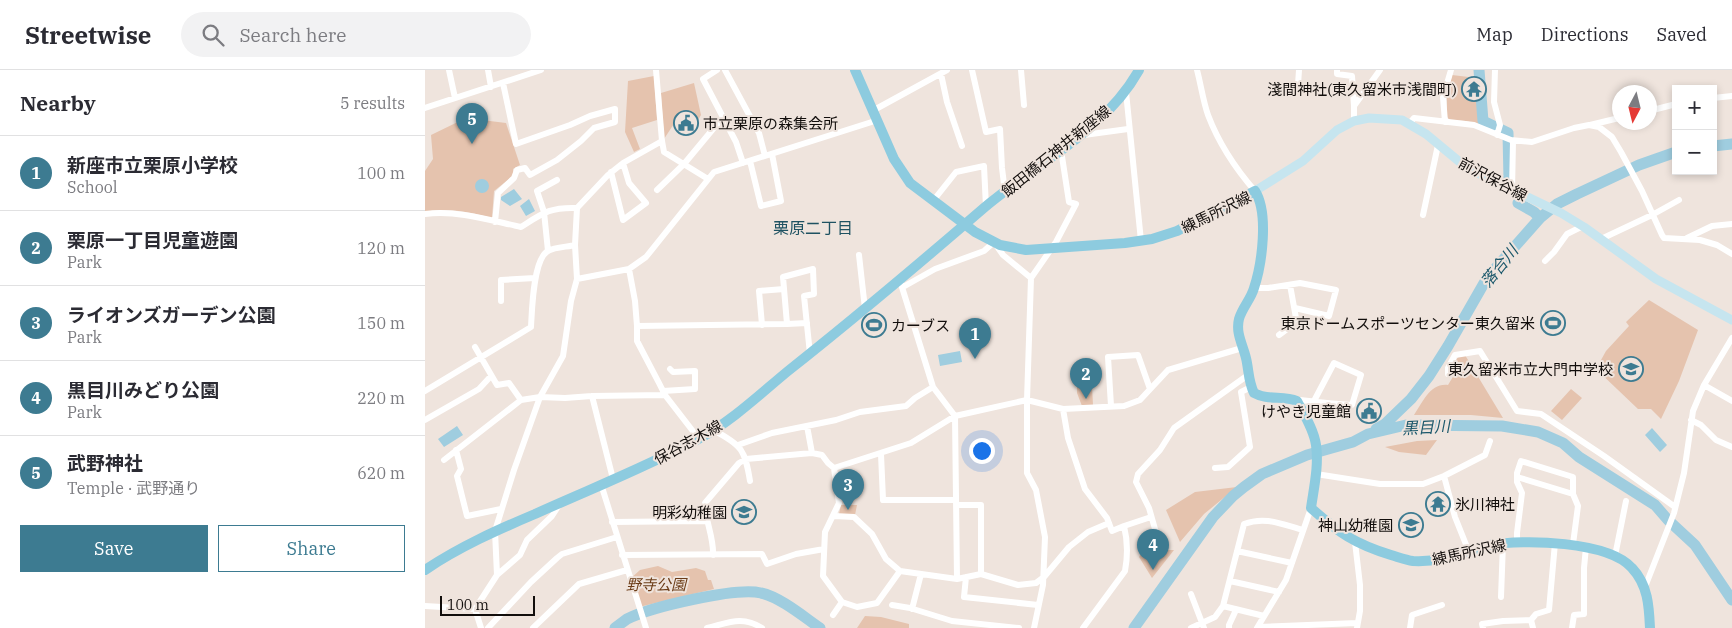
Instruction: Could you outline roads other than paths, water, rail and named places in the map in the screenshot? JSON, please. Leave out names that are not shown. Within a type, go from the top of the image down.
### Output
[{"type":"main road","name":"練馬所沢線","points":[[855,70],[900,171],[913,186],[983,238],[994,242],[1026,250],[1141,241],[1177,231],[1255,191],[1260,198],[1263,226],[1262,252],[1254,288],[1239,318],[1239,337],[1247,362],[1251,387]]},
{"type":"main road","name":"飯田橋石神井新座線","points":[[965,225],[1080,135],[1111,108],[1125,92],[1139,70]]},
{"type":"main road","name":"前沢保谷線","points":[[1255,191],[1303,161],[1337,130],[1354,122],[1369,118],[1395,119],[1409,124],[1426,134],[1467,168],[1561,213],[1583,226],[1656,279],[1732,320]]},
{"type":"main road","name":"保谷志木線","points":[[425,570],[450,554],[495,531],[650,463],[713,430],[865,309],[901,284],[965,225]]},
{"type":"main road","points":[[1251,387],[1254,393],[1261,397],[1297,401],[1316,444],[1316,469],[1311,508]]},
{"type":"main road","name":"練馬所沢線","points":[[1311,508],[1344,536],[1355,542],[1410,560],[1447,559],[1487,545],[1517,542],[1573,544],[1615,556],[1632,567],[1645,587],[1648,598],[1650,628]]},
{"type":"street","points":[[451,70],[455,98]]},
{"type":"street","points":[[488,70],[491,87]]},
{"type":"street","points":[[425,108],[503,83],[529,72],[541,70]]},
{"type":"street","points":[[656,70],[661,141],[664,152],[708,179]]},
{"type":"street","points":[[717,70],[703,79],[746,162],[761,206],[781,201],[768,155],[759,133],[725,70]]},
{"type":"street","points":[[971,70],[986,132],[1001,129],[1001,168],[1005,192]]},
{"type":"street","points":[[1021,70],[1025,105]]},
{"type":"street","points":[[1197,70],[1208,115],[1228,157],[1255,191]]},
{"type":"street","points":[[1298,85],[1299,70]]},
{"type":"street","points":[[1337,70],[1337,74],[1352,76],[1354,122]]},
{"type":"street","points":[[1354,106],[1380,70]]},
{"type":"street","points":[[1445,122],[1443,97],[1451,70]]},
{"type":"street","points":[[1495,70],[1493,102],[1499,132]]},
{"type":"street","points":[[577,279],[629,269],[646,257],[714,172],[768,155],[876,115],[944,72],[947,102],[961,146]]},
{"type":"street","points":[[495,222],[498,193],[514,178],[517,170],[525,168],[529,175],[557,160],[594,128],[615,122],[615,109],[590,116],[570,126],[516,144],[503,83]]},
{"type":"street","points":[[1125,92],[1141,241]]},
{"type":"street","points":[[1717,98],[1732,96]]},
{"type":"street","points":[[1657,109],[1672,105]]},
{"type":"street","points":[[657,190],[684,164],[723,117]]},
{"type":"street","points":[[1409,124],[1414,118],[1474,125],[1499,132],[1512,140],[1531,142],[1541,141],[1574,128],[1612,120]]},
{"type":"street","points":[[1589,125],[1599,127],[1612,137],[1626,159],[1664,238],[1700,240],[1732,254]]},
{"type":"street","points":[[1080,135],[1128,129]]},
{"type":"street","points":[[1512,140],[1512,191]]},
{"type":"street","points":[[497,575],[495,531],[501,509],[540,397],[563,356],[571,301],[577,279],[575,246],[577,208],[623,162],[661,141]]},
{"type":"street","points":[[1423,215],[1438,145]]},
{"type":"street","points":[[1034,628],[1044,577],[1045,537],[1036,490],[1027,473],[1031,278],[1057,242],[1076,204],[1069,202],[1061,150]]},
{"type":"street","points":[[611,172],[623,220],[645,203],[629,183],[623,162]]},
{"type":"street","points":[[933,201],[956,172],[984,166],[986,207]]},
{"type":"street","points":[[548,250],[544,212],[537,191],[557,180]]},
{"type":"street","points":[[1601,239],[1679,200]]},
{"type":"street","points":[[425,214],[440,212],[460,214],[521,227],[544,212],[562,208],[577,208]]},
{"type":"street","points":[[1687,238],[1712,226],[1732,224]]},
{"type":"street","points":[[1545,261],[1567,234],[1583,226]]},
{"type":"street","points":[[957,579],[955,416],[933,387],[901,284],[984,251],[994,242],[1003,255],[1031,278]]},
{"type":"street","points":[[425,391],[531,327],[535,278],[543,256],[548,250],[575,246]]},
{"type":"street","points":[[859,254],[865,309]]},
{"type":"street","points":[[629,269],[635,301],[637,341],[664,393],[699,438]]},
{"type":"street","points":[[787,324],[783,278],[813,269],[814,294],[804,296],[810,354]]},
{"type":"street","points":[[501,301],[501,280],[535,278]]},
{"type":"street","points":[[1254,288],[1268,288],[1300,283],[1336,290],[1329,316],[1295,308]]},
{"type":"street","points":[[1279,334],[1287,329],[1296,318],[1290,285]]},
{"type":"street","points":[[762,324],[759,291],[784,288]]},
{"type":"street","points":[[637,326],[807,323]]},
{"type":"street","points":[[1645,587],[1673,516],[1684,473],[1691,420],[1697,401],[1704,385],[1732,338]]},
{"type":"street","points":[[475,347],[497,385],[509,383],[521,400]]},
{"type":"street","points":[[834,468],[881,454],[911,442],[955,416],[1027,400],[1063,409],[1124,406],[1140,400],[1168,370],[1243,348]]},
{"type":"street","points":[[1447,374],[1455,355],[1481,351],[1517,411],[1541,414],[1675,507]]},
{"type":"street","points":[[1111,406],[1108,357],[1138,355],[1150,389]]},
{"type":"street","points":[[1297,401],[1352,405],[1361,375],[1334,363],[1314,402]]},
{"type":"street","points":[[444,460],[521,400],[540,397],[565,398],[664,393],[695,389],[695,371],[673,372],[670,369]]},
{"type":"street","points":[[1161,550],[1149,508],[1136,482],[1139,474],[1160,450],[1174,428],[1248,375]]},
{"type":"street","points":[[425,420],[479,389],[491,376]]},
{"type":"street","points":[[1704,385],[1732,401]]},
{"type":"street","points":[[738,446],[772,433],[860,412],[906,406],[933,387]]},
{"type":"street","points":[[1215,468],[1228,467],[1250,447],[1241,392],[1251,387]]},
{"type":"street","points":[[592,396],[613,479]]},
{"type":"street","points":[[1063,409],[1068,438],[1085,489],[1109,523],[1112,531],[1151,517]]},
{"type":"street","points":[[1691,420],[1701,426],[1716,440],[1732,447]]},
{"type":"street","points":[[807,426],[812,453]]},
{"type":"street","points":[[713,430],[732,440],[738,446],[746,459],[750,481]]},
{"type":"street","points":[[1316,469],[1380,484],[1423,484],[1485,456],[1490,441]]},
{"type":"street","points":[[456,450],[461,469],[457,476],[467,516],[501,509]]},
{"type":"street","points":[[713,555],[713,547],[706,521],[705,503],[739,463],[746,459],[812,453],[821,455],[834,468],[839,503],[825,532],[823,576],[842,602],[857,607],[877,603],[900,571]]},
{"type":"street","points":[[881,454],[883,500],[981,505],[981,574]]},
{"type":"street","points":[[1517,542],[1522,493],[1517,477],[1521,461],[1573,477],[1573,494],[1578,506],[1573,544]]},
{"type":"street","points":[[1444,476],[1455,517],[1469,552]]},
{"type":"street","points":[[1517,477],[1573,494]]},
{"type":"street","points":[[601,484],[611,522],[646,628]]},
{"type":"street","points":[[1615,556],[1626,501]]},
{"type":"street","points":[[475,609],[497,575],[520,555],[527,540],[551,516],[561,502]]},
{"type":"street","points":[[1257,628],[1279,592],[1292,563],[1311,508]]},
{"type":"street","points":[[833,516],[854,517],[872,534],[886,558],[900,571],[957,579],[981,574],[1018,585],[1036,583],[1044,577],[1069,547],[1088,532],[1109,523]]},
{"type":"street","points":[[1191,628],[1203,625],[1215,617],[1223,606],[1243,524],[1263,519],[1303,530]]},
{"type":"street","points":[[611,522],[706,521]]},
{"type":"street","points":[[1083,628],[1125,571],[1127,540],[1124,526]]},
{"type":"street","points":[[488,628],[531,582],[562,554],[617,537]]},
{"type":"street","points":[[1257,628],[1357,625],[1360,610],[1355,542]]},
{"type":"street","points":[[1501,596],[1503,543]]},
{"type":"street","points":[[1483,628],[1482,624],[1503,624],[1531,620],[1536,614],[1549,610],[1555,544]]},
{"type":"street","points":[[1572,628],[1574,615],[1584,614],[1586,547]]},
{"type":"street","points":[[622,554],[762,554],[767,564],[796,554],[824,549]]},
{"type":"street","points":[[1237,551],[1292,563]]},
{"type":"street","points":[[533,628],[579,584],[627,570]]},
{"type":"street","points":[[912,609],[921,574]]},
{"type":"street","points":[[966,577],[964,597],[1038,605]]},
{"type":"street","points":[[1230,581],[1279,592]]},
{"type":"street","points":[[1191,594],[1203,625]]},
{"type":"street","points":[[833,616],[842,602]]},
{"type":"street","points":[[891,605],[912,609],[946,620],[1019,628]]},
{"type":"street","points":[[1410,628],[1412,615],[1441,605]]},
{"type":"street","points":[[425,606],[475,609]]},
{"type":"street","points":[[1223,606],[1265,616]]},
{"type":"street","points":[[475,609],[481,628]]},
{"type":"street","points":[[1229,628],[1236,610]]},
{"type":"street","points":[[707,628],[745,620],[753,622],[762,628]]},
{"type":"street","points":[[943,628],[946,620]]},
{"type":"street","points":[[1531,620],[1533,628]]},
{"type":"water","points":[[479,179],[485,179],[489,186],[485,193],[479,193],[475,189],[475,183]]},
{"type":"water","points":[[514,189],[522,199],[510,206],[501,200],[501,197]]},
{"type":"water","points":[[529,199],[535,211],[526,216],[520,206]]},
{"type":"water","points":[[960,351],[962,362],[940,366],[938,355]]},
{"type":"water","points":[[457,426],[463,435],[444,447],[438,439]]},
{"type":"water","points":[[1652,428],[1667,445],[1660,452],[1645,435]]},
{"type":"waterway","points":[[1479,70],[1483,121],[1508,133],[1509,180]]},
{"type":"waterway","name":"落合川","points":[[1717,146],[1732,144]]},
{"type":"waterway","name":"落合川","points":[[1376,429],[1385,424],[1411,399],[1429,376],[1487,278],[1540,218],[1557,204],[1577,194],[1639,165],[1672,153]]},
{"type":"waterway","points":[[1518,203],[1534,212],[1540,218]]},
{"type":"waterway","name":"黒目川","points":[[1134,628],[1213,517],[1244,487],[1262,474],[1307,455],[1353,442],[1368,434],[1406,425],[1502,426],[1538,432],[1563,443],[1579,457],[1655,505],[1695,545],[1732,600]]},
{"type":"waterway","name":"黒目川","points":[[615,628],[627,619],[639,614],[673,604],[714,595],[749,592],[761,593],[776,599],[820,628]]},
{"type":"place","name":"淺間神社(東久留米市浅間町)","points":[[1474,89]]},
{"type":"place","name":"市立栗原の森集会所","points":[[686,123]]},
{"type":"place","name":"武野神社","points":[[472,144]]},
{"type":"place","name":"東京ドームスポーツセンター東久留米","points":[[1553,323]]},
{"type":"place","name":"カーブス","points":[[874,325]]},
{"type":"place","name":"新座市立栗原小学校","points":[[975,359]]},
{"type":"place","name":"東久留米市立大門中学校","points":[[1631,369]]},
{"type":"place","name":"栗原一丁目児童遊園","points":[[1086,399]]},
{"type":"place","name":"けやき児童館","points":[[1369,411]]},
{"type":"place","name":"氷川神社","points":[[1438,504]]},
{"type":"place","name":"ライオンズガーデン公園","points":[[848,510]]},
{"type":"place","name":"明彩幼稚園","points":[[744,512]]},
{"type":"place","name":"神山幼稚園","points":[[1411,525]]},
{"type":"place","name":"黒目川みどり公園","points":[[1153,570]]},
{"type":"district","name":"栗原二丁目","points":[[813,228]]},
{"type":"park label","name":"野寺公園","points":[[656,584]]}]
